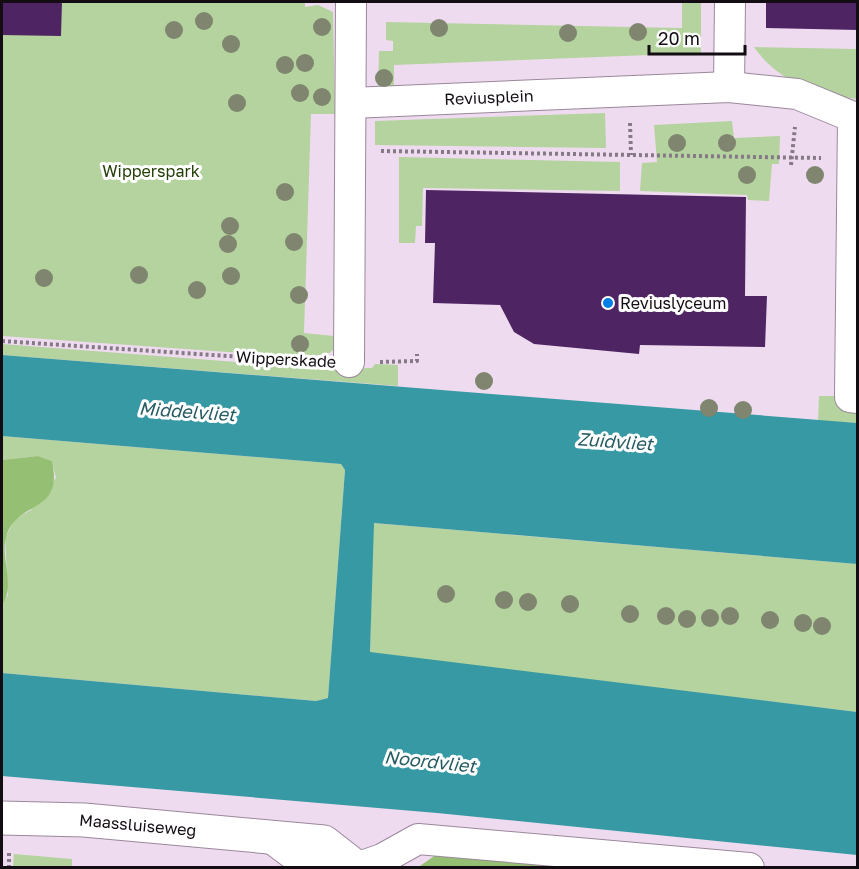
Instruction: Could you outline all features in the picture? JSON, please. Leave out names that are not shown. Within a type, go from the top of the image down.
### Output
[{"type":"street","points":[[351,2],[351,103]]},
{"type":"street","points":[[729,87],[730,2]]},
{"type":"street","name":"Reviusplein","points":[[351,103],[729,87],[797,94],[855,119]]},
{"type":"street","name":"Wipperskade","points":[[349,362],[351,103]]},
{"type":"street","points":[[854,397],[852,158],[855,119]]},
{"type":"street","name":"Maassluiseweg","points":[[5,831],[120,823],[251,834],[275,839],[324,842],[356,867]]},
{"type":"street","name":"Maassluiseweg","points":[[275,839],[314,867]]},
{"type":"street","points":[[356,867],[382,859],[418,840],[749,867]]},
{"type":"path","points":[[350,151],[852,158]]},
{"type":"path","name":"Wipperskade","points":[[2,341],[308,362],[349,362]]},
{"type":"path","points":[[349,362],[417,361],[417,354]]},
{"type":"path","points":[[5,831],[9,867]]},
{"type":"green space","name":"Wipperspark","points":[[2,2],[305,2],[305,7],[318,5],[333,12],[335,114],[311,114],[304,333],[334,336],[333,350],[328,354],[297,357],[2,336]]},
{"type":"green space","points":[[682,2],[701,2],[701,53],[394,65],[394,89],[378,87],[379,51],[393,51],[393,41],[386,40],[386,22],[682,28]]},
{"type":"green space","points":[[754,47],[857,49],[857,99],[813,89],[787,78],[764,59]]},
{"type":"green space","points":[[605,113],[606,148],[375,145],[375,121]]},
{"type":"green space","points":[[732,121],[734,138],[780,136],[779,164],[772,164],[769,201],[748,200],[747,195],[640,191],[642,163],[657,162],[654,125]]},
{"type":"green space","points":[[399,157],[620,162],[620,191],[423,188],[422,226],[416,226],[415,243],[399,243]]},
{"type":"green space","points":[[2,344],[328,369],[372,368],[375,364],[398,365],[398,386],[2,355]]},
{"type":"green space","points":[[819,396],[834,396],[839,407],[857,411],[857,423],[818,421]]},
{"type":"green space","points":[[2,436],[341,464],[345,470],[328,698],[316,701],[2,673],[2,605],[8,595],[5,538],[15,519],[31,510],[56,478],[52,461],[38,456],[2,460]]},
{"type":"green space","points":[[38,456],[52,461],[54,478],[46,499],[20,517],[12,525],[6,537],[8,590],[2,605],[2,460]]},
{"type":"green space","points":[[373,523],[857,564],[857,712],[370,653]]},
{"type":"green space","points":[[440,852],[619,868],[417,868]]},
{"type":"green space","points":[[14,854],[72,859],[72,867],[13,867]]},
{"type":"water","points":[[2,355],[857,423],[857,564],[374,523],[370,652],[857,712],[857,855],[437,813],[2,776],[2,673],[316,701],[328,698],[345,470],[341,464],[2,436]]},
{"type":"building","points":[[2,2],[62,2],[61,36],[2,35]]},
{"type":"building","points":[[766,2],[858,2],[858,30],[766,28]]},
{"type":"building","points":[[426,190],[746,197],[745,296],[767,296],[765,347],[640,345],[639,354],[534,344],[514,332],[500,305],[433,303],[435,243],[425,243]]},
{"type":"place","name":"Reviuslyceum","points":[[608,303]]},
{"type":"water label","name":"Middelvliet","points":[[187,412]]},
{"type":"water label","name":"Zuidvliet","points":[[615,442]]},
{"type":"water label","name":"Noordvliet","points":[[430,762]]}]
